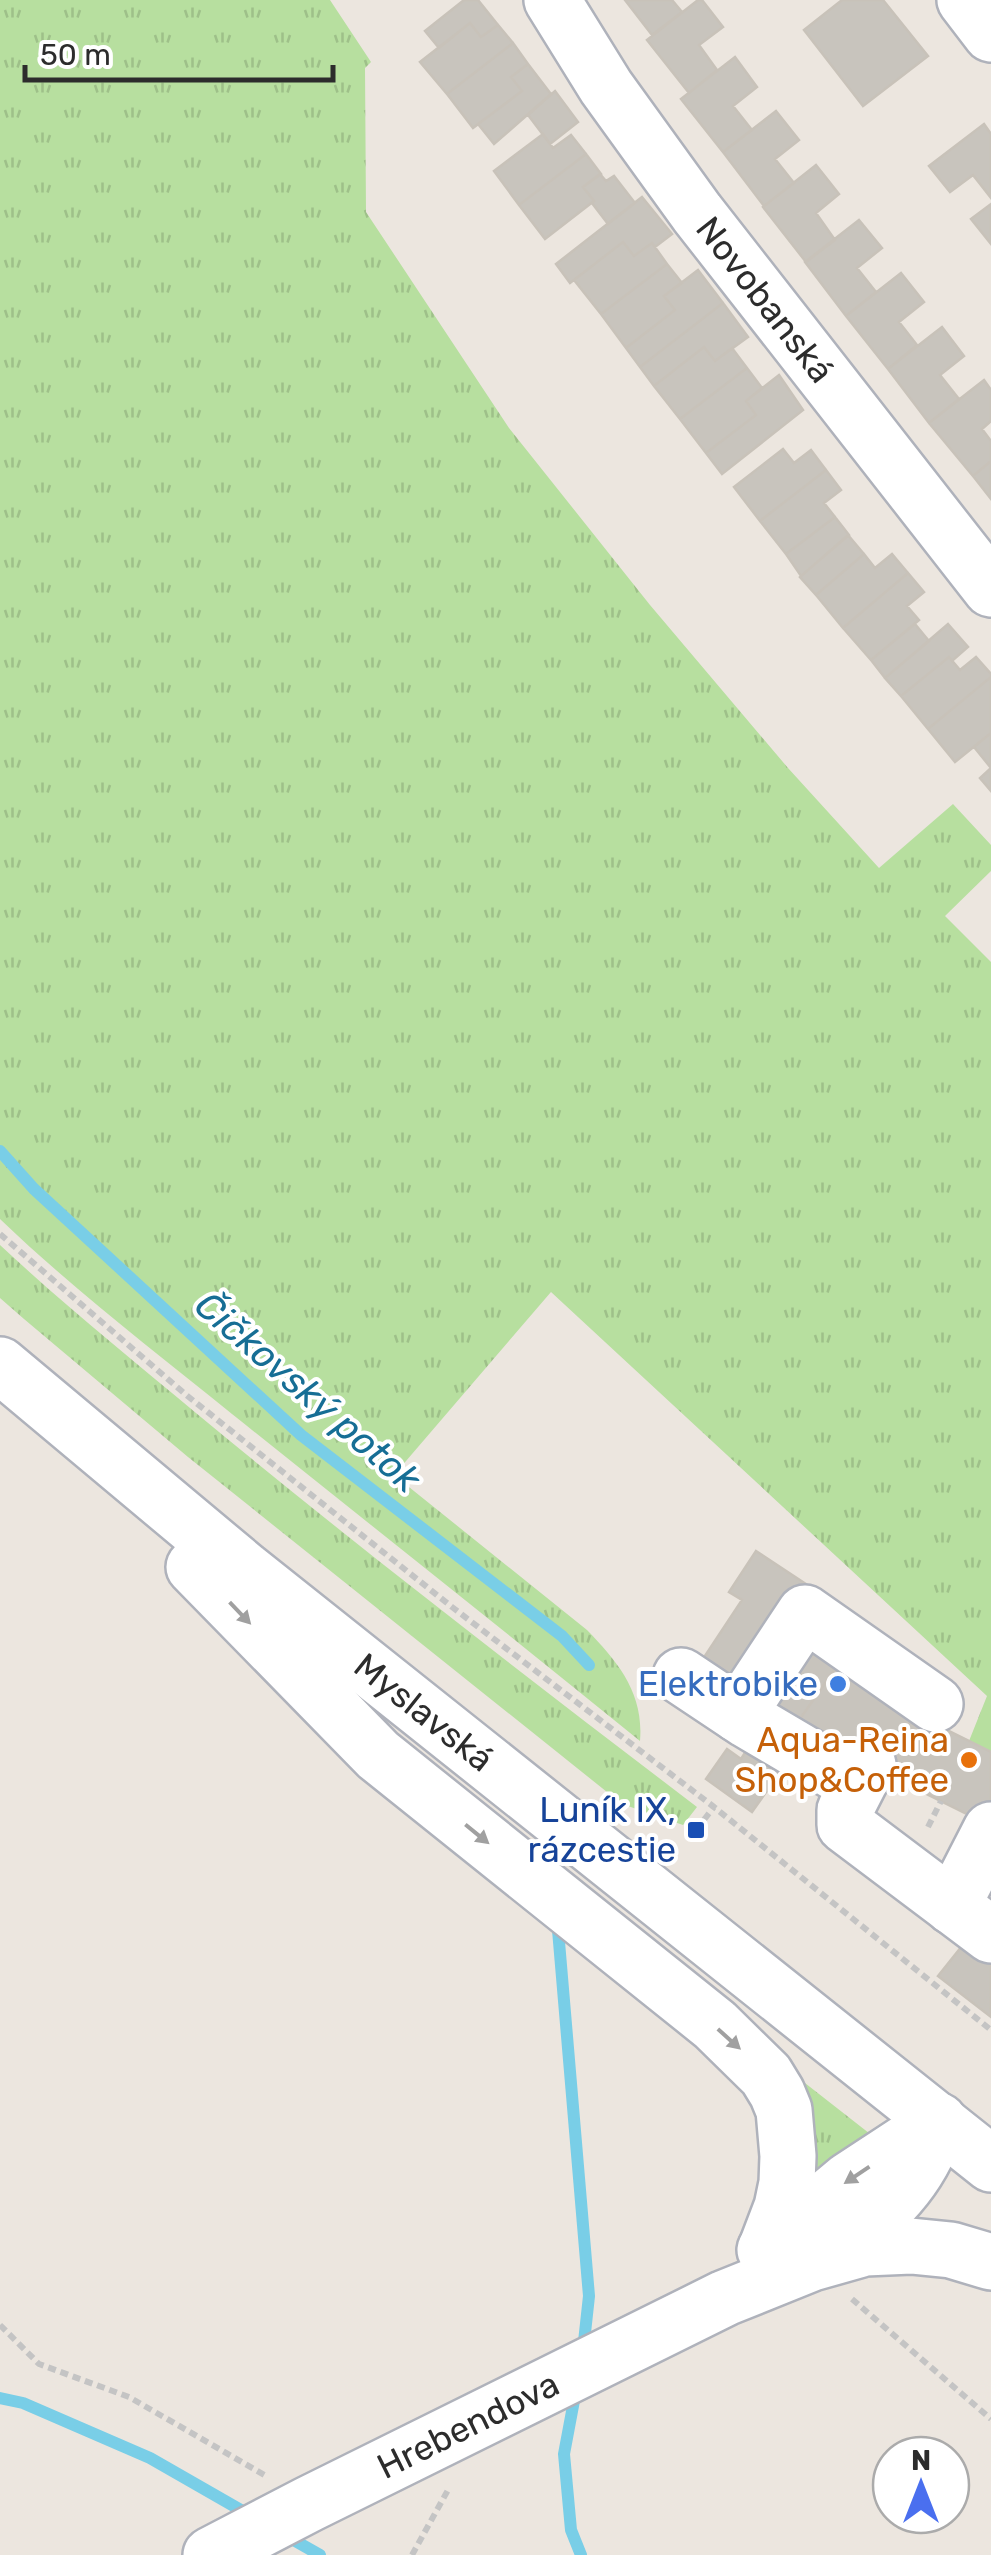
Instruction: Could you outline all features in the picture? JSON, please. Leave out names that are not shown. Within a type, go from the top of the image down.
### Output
[{"type":"street","name":"Novobanská","points":[[552,0],[606,86],[696,213],[991,589]]},
{"type":"street","points":[[965,0],[991,34]]},
{"type":"street","points":[[0,1366],[378,1755],[756,2063],[784,2110],[785,2195],[779,2221],[809,2270]]},
{"type":"street","name":"Myslavská","points":[[0,1366],[260,1582],[991,2164]]},
{"type":"street","points":[[738,1714],[805,1613],[936,1704]]},
{"type":"street","points":[[681,1676],[738,1714],[862,1775],[844,1810],[846,1825],[978,1916],[991,1830]]},
{"type":"street","points":[[809,2270],[849,2180],[938,2122]]},
{"type":"street","points":[[809,2270],[865,2248],[911,2246],[951,2250],[991,2262]]},
{"type":"street","name":"Hrebendova","points":[[218,2552],[725,2298],[809,2270]]},
{"type":"path","points":[[0,1234],[200,1406],[452,1607],[714,1807],[991,2030]]},
{"type":"path","points":[[696,1830],[714,1807]]},
{"type":"path","points":[[809,2270],[991,2420]]},
{"type":"path","points":[[0,2325],[39,2364],[129,2397],[310,2503]]},
{"type":"green space","points":[[0,0],[330,0],[371,62],[365,68],[366,212],[509,428],[650,605],[879,868],[953,804],[991,845],[991,871],[945,916],[991,962],[991,1752],[969,1741],[987,1696],[551,1292],[394,1475],[587,1630],[627,1680],[638,1708],[640,1741],[114,1319],[0,1219]]},
{"type":"green space","points":[[0,1245],[320,1514],[697,1807],[683,1825],[622,1804],[188,1457],[24,1319],[0,1298]]},
{"type":"green space","points":[[796,2076],[874,2137],[816,2183]]},
{"type":"building","points":[[464,0],[478,0],[498,25],[481,37],[470,23],[439,48],[425,31]]},
{"type":"building","points":[[625,0],[672,0],[682,12],[652,35]]},
{"type":"building","points":[[698,0],[723,27],[699,45],[717,70],[689,93],[647,40]]},
{"type":"building","points":[[842,0],[883,0],[928,56],[863,106],[804,30]]},
{"type":"building","points":[[470,23],[481,37],[498,25],[513,43],[447,94],[420,62]]},
{"type":"building","points":[[513,43],[528,64],[511,77],[522,91],[473,128],[447,94]]},
{"type":"building","points":[[735,57],[757,87],[733,106],[752,130],[723,152],[681,99]]},
{"type":"building","points":[[528,64],[551,94],[494,144],[478,124],[522,91],[511,77]]},
{"type":"building","points":[[555,91],[578,122],[550,144],[528,115]]},
{"type":"building","points":[[776,111],[799,140],[775,159],[794,183],[764,206],[723,152]]},
{"type":"building","points":[[984,124],[991,134],[991,198],[973,175],[950,192],[929,166]]},
{"type":"building","points":[[543,134],[553,148],[571,135],[586,154],[519,205],[494,171]]},
{"type":"building","points":[[586,154],[601,174],[583,187],[594,201],[545,239],[519,205]]},
{"type":"building","points":[[816,165],[839,194],[816,213],[835,240],[806,262],[763,207]]},
{"type":"building","points":[[600,174],[606,181],[614,176],[635,203],[608,224],[583,187]]},
{"type":"building","points":[[642,197],[672,234],[634,256],[623,242],[570,283],[556,264]]},
{"type":"building","points":[[991,204],[991,244],[971,219]]},
{"type":"building","points":[[859,220],[882,248],[857,268],[876,292],[846,316],[805,262]]},
{"type":"building","points":[[623,242],[634,256],[652,243],[667,264],[601,314],[574,280]]},
{"type":"building","points":[[667,264],[682,283],[664,296],[675,310],[626,348],[601,314]]},
{"type":"building","points":[[698,270],[723,303],[640,367],[626,348],[675,310],[664,296]]},
{"type":"building","points":[[901,273],[924,302],[899,322],[917,345],[888,369],[846,316]]},
{"type":"building","points":[[723,303],[748,337],[715,361],[704,347],[654,386],[640,367]]},
{"type":"building","points":[[942,327],[964,356],[940,375],[959,399],[929,423],[888,369]]},
{"type":"building","points":[[704,347],[715,361],[732,348],[747,368],[680,419],[654,386]]},
{"type":"building","points":[[747,368],[762,388],[746,401],[756,415],[706,453],[680,419]]},
{"type":"building","points":[[779,375],[803,410],[722,474],[706,453],[756,415],[746,401]]},
{"type":"building","points":[[984,380],[991,390],[991,421],[982,429],[991,441],[991,461],[973,476],[929,423]]},
{"type":"building","points":[[783,449],[794,463],[811,450],[826,470],[760,521],[734,487]]},
{"type":"building","points":[[991,461],[991,499],[973,476]]},
{"type":"building","points":[[826,470],[841,490],[824,503],[835,517],[786,554],[760,521]]},
{"type":"building","points":[[835,517],[849,535],[801,576],[786,554]]},
{"type":"building","points":[[848,535],[864,554],[816,595],[800,577]]},
{"type":"building","points":[[864,554],[875,568],[892,554],[908,573],[843,628],[816,595]]},
{"type":"building","points":[[908,573],[924,592],[907,606],[919,620],[871,660],[843,628]]},
{"type":"building","points":[[915,624],[929,641],[885,678],[871,660]]},
{"type":"building","points":[[948,624],[968,647],[952,661],[949,657],[901,696],[885,678]]},
{"type":"building","points":[[949,657],[960,670],[976,657],[991,677],[928,729],[901,696]]},
{"type":"building","points":[[991,677],[991,733],[955,762],[928,729]]},
{"type":"building","points":[[991,733],[991,768],[974,747]]},
{"type":"building","points":[[991,768],[991,791],[980,778]]},
{"type":"building","points":[[756,1551],[806,1584],[737,1686],[701,1662],[742,1600],[729,1592]]},
{"type":"building","points":[[805,1641],[839,1663],[795,1726],[761,1704]]},
{"type":"building","points":[[839,1663],[901,1707],[991,1752],[991,1813],[981,1821],[795,1726]]},
{"type":"building","points":[[748,1748],[781,1771],[752,1812],[706,1779],[727,1749],[741,1759]]},
{"type":"building","points":[[966,1941],[991,1961],[991,2017],[938,1976]]},
{"type":"waterway","name":"Čičkovský potok","points":[[0,1151],[34,1189],[301,1435],[562,1636],[589,1665]]},
{"type":"waterway","name":"Čičkovský potok","points":[[558,1930],[589,2296],[583,2351]]},
{"type":"waterway","name":"Čičkovský potok","points":[[576,2390],[564,2454],[571,2530],[581,2555]]},
{"type":"waterway","points":[[0,2398],[23,2403],[150,2458],[253,2517]]},
{"type":"waterway","points":[[283,2534],[320,2555]]},
{"type":"place","name":"Elektrobike","points":[[838,1684]]},
{"type":"place","name":"Aqua-Reina Shop&Coffee","points":[[969,1760]]},
{"type":"place","name":"Luník IX, rázcestie","points":[[696,1830]]}]
